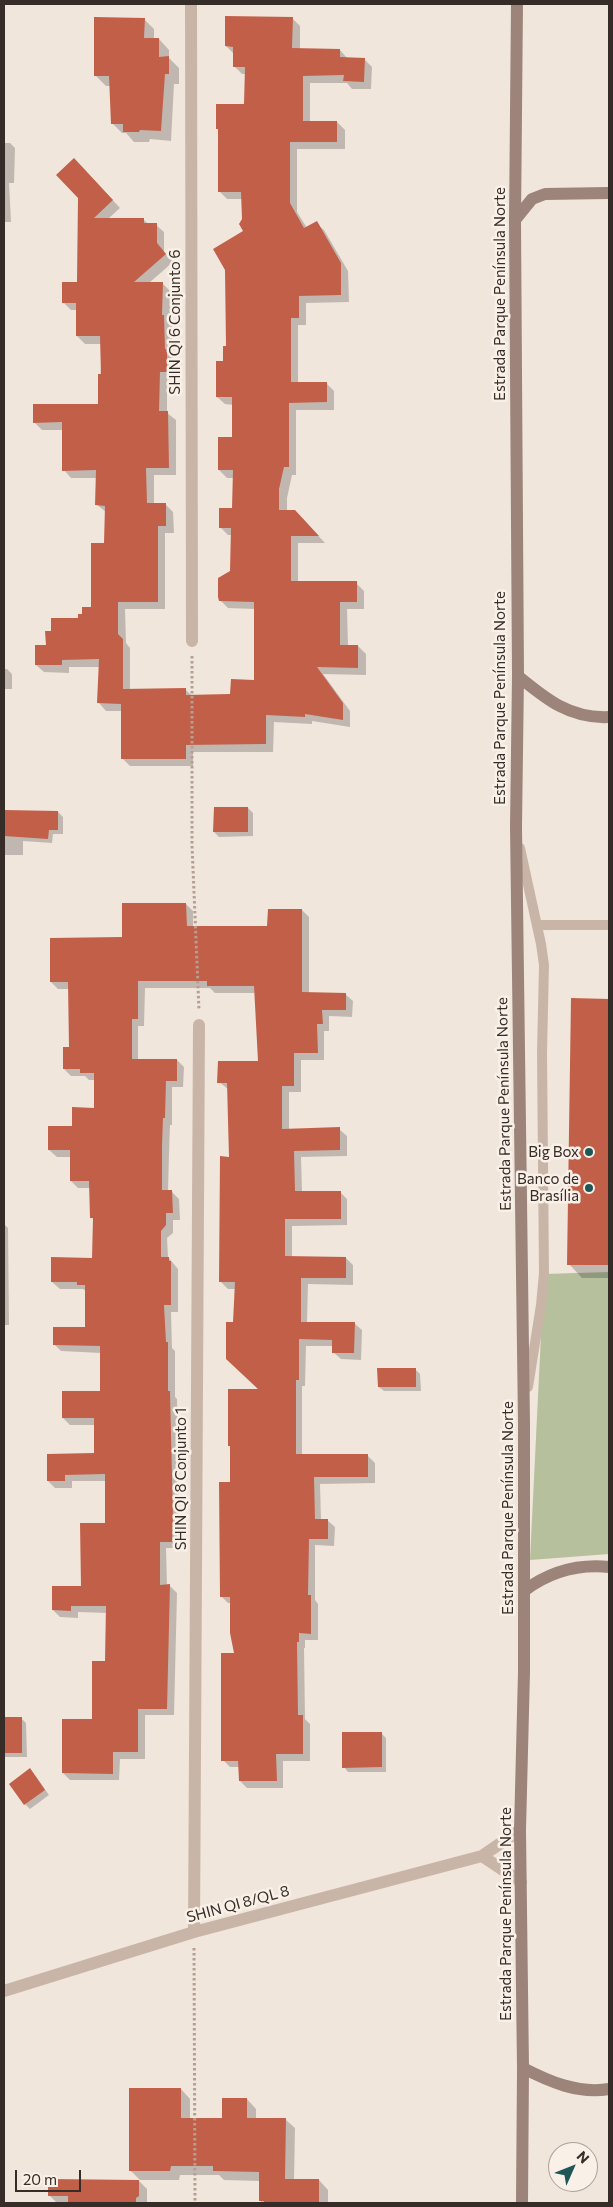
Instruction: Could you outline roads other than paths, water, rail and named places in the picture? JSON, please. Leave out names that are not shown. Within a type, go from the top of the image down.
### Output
[{"type":"main road","name":"Estrada Parque Península Norte","points":[[517,4],[515,220],[518,676],[516,828],[524,1424],[524,1591],[520,1830],[523,2068],[522,2203]]},
{"type":"main road","points":[[515,220],[532,199],[545,194],[609,192]]},
{"type":"main road","points":[[518,676],[549,701],[567,710],[609,717]]},
{"type":"main road","points":[[524,1591],[540,1578],[552,1573],[586,1567],[609,1567]]},
{"type":"main road","points":[[523,2068],[547,2081],[571,2088],[609,2089]]},
{"type":"street","name":"SHIN QI 6 Conjunto 6","points":[[191,4],[192,641]]},
{"type":"street","name":"SHIN QI 8 Conjunto 1","points":[[194,1932],[199,1025]]},
{"type":"street","name":"SHIN QI 8/QL 8","points":[[4,1991],[194,1932],[482,1856],[520,1830]]},
{"type":"street","points":[[482,1856],[521,1882]]},
{"type":"lane","points":[[516,828],[544,965],[542,1052],[544,1273],[524,1424]]},
{"type":"lane","points":[[537,925],[609,925]]},
{"type":"place","name":"Big Box","points":[[589,1152]]},
{"type":"place","name":"Banco de Brasília","points":[[589,1188]]}]
